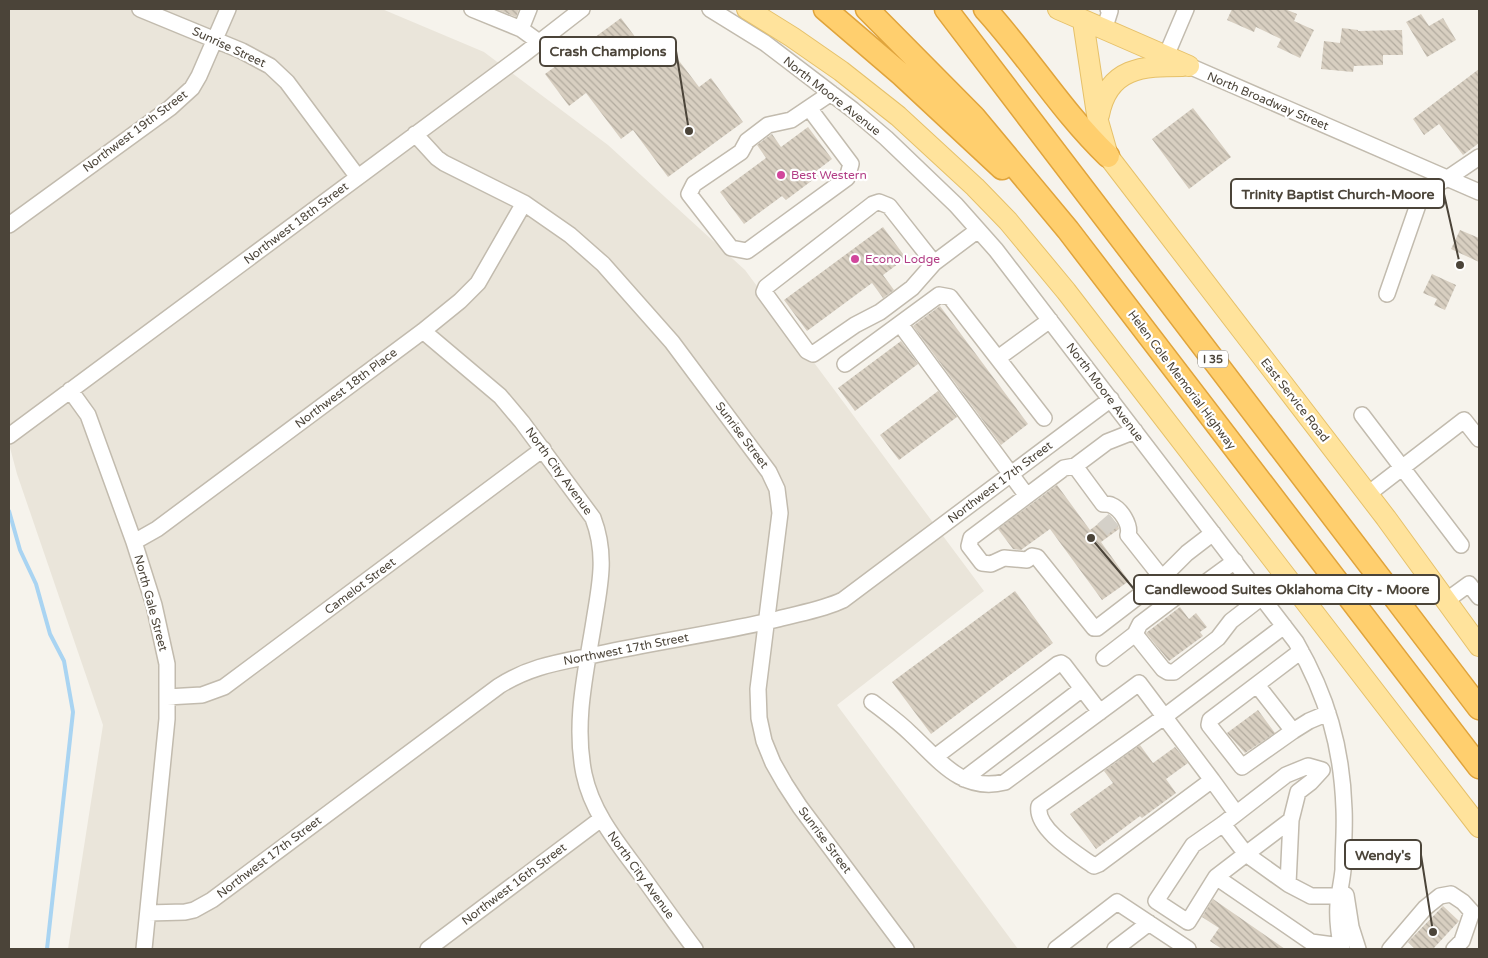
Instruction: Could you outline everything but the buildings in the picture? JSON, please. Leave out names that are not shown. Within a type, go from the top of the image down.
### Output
[{"type":"highway","points":[[825,9],[902,75],[1068,230]]},
{"type":"highway","name":"Helen Cole Memorial Highway","points":[[867,9],[974,117],[1068,230],[1479,767]]},
{"type":"highway","name":"I 35","points":[[946,9],[1479,708]]},
{"type":"highway","points":[[985,9],[1009,35],[1090,138],[1108,156]]},
{"type":"main road","points":[[747,9],[841,71],[898,116],[1008,221],[1066,291],[1479,827]]},
{"type":"main road","name":"North Broadway Street","points":[[1058,9],[1189,66]]},
{"type":"main road","points":[[1083,20],[1098,122],[1108,156]]},
{"type":"main road","points":[[1098,122],[1104,95],[1112,85],[1126,75],[1144,67],[1189,66]]},
{"type":"main road","name":"East Service Road","points":[[1108,156],[1368,494],[1479,646]]},
{"type":"street","name":"Sunrise Street","points":[[140,9],[242,51],[270,66],[279,74],[357,176]]},
{"type":"street","name":"Northwest 19th Street","points":[[9,225],[184,95],[199,76],[228,9]]},
{"type":"street","points":[[472,9],[521,29],[539,42]]},
{"type":"street","points":[[521,29],[529,9]]},
{"type":"street","name":"Northwest 18th Street","points":[[10,436],[582,9]]},
{"type":"street","name":"North Moore Avenue","points":[[710,9],[765,44],[831,93],[886,138],[956,205],[996,250],[1235,561],[1301,651],[1317,682],[1328,713],[1340,765],[1344,811],[1342,874],[1338,906],[1342,948]]},
{"type":"street","points":[[1104,30],[1110,11],[1108,9]]},
{"type":"street","points":[[1166,56],[1186,9]]},
{"type":"street","name":"North Broadway Street","points":[[1189,66],[1479,192]]},
{"type":"street","points":[[809,108],[851,164],[846,178],[747,251],[731,248],[690,194],[694,184],[741,152],[747,141],[768,125],[791,120],[831,93]]},
{"type":"street","name":"Sunrise Street","points":[[415,134],[444,163],[524,203],[570,235],[603,264],[629,291],[672,342],[769,472],[776,489],[780,513],[758,689],[759,718],[764,741],[773,763],[800,807],[906,949]]},
{"type":"street","points":[[1386,294],[1420,199],[1429,188],[1448,178],[1479,157]]},
{"type":"street","points":[[934,263],[889,206],[879,202],[873,204],[766,287],[764,292],[808,351],[813,354],[855,325],[880,312],[906,292],[934,263],[978,230]]},
{"type":"street","name":"Northwest 18th Place","points":[[134,542],[157,528],[460,302],[478,283],[524,203]]},
{"type":"street","points":[[845,364],[939,295],[950,297],[1044,418]]},
{"type":"street","points":[[998,358],[1050,320]]},
{"type":"street","points":[[900,324],[1027,496]]},
{"type":"street","name":"North City Avenue","points":[[423,331],[500,396],[543,449],[593,518],[599,533],[602,556],[601,582],[581,701],[580,738],[584,775],[601,819],[695,949]]},
{"type":"street","name":"North Gale Street","points":[[70,390],[88,416],[134,542],[162,636],[167,664],[167,697],[144,949]]},
{"type":"street","name":"Northwest 17th Street","points":[[148,913],[185,912],[202,906],[499,686],[526,671],[589,656],[766,622],[815,611],[843,600],[1111,399]]},
{"type":"street","points":[[1362,415],[1462,545]]},
{"type":"street","points":[[1368,494],[1464,420],[1479,439]]},
{"type":"street","points":[[1135,431],[1107,442],[1075,466],[1064,468],[971,538],[969,546],[982,563],[991,564],[1004,558],[1027,560],[1032,556],[1037,557],[1094,628],[1097,628],[1162,578],[1187,553],[1213,533]]},
{"type":"street","name":"Camelot Street","points":[[167,697],[202,695],[224,687],[543,449]]},
{"type":"street","points":[[1075,466],[1103,511],[1111,505],[1117,509],[1127,522],[1130,530],[1121,534],[1162,578]]},
{"type":"street","points":[[1104,658],[1136,634],[1140,624],[1177,596],[1194,591],[1235,561]]},
{"type":"street","points":[[1447,600],[1469,584],[1479,598]]},
{"type":"street","points":[[1136,634],[1163,669],[1168,672],[1174,672],[1218,638],[1231,621],[1262,597]]},
{"type":"street","points":[[1212,780],[1094,866],[1059,842],[1038,812],[1040,806],[1284,626]]},
{"type":"street","points":[[1301,651],[1210,720],[1209,723],[1241,767],[1244,767],[1293,731],[1328,713]]},
{"type":"street","points":[[935,757],[1061,663],[1100,712]]},
{"type":"street","points":[[872,702],[910,732],[935,757],[964,779],[978,784],[994,785],[1006,782],[1139,683],[1236,813]]},
{"type":"street","points":[[1257,684],[1293,731]]},
{"type":"street","points":[[964,779],[1082,689]]},
{"type":"street","points":[[1115,949],[1146,921],[1156,901],[1193,845],[1286,775],[1308,766],[1322,770],[1340,765]]},
{"type":"street","points":[[1288,884],[1291,820],[1298,792],[1322,770]]},
{"type":"street","points":[[1286,775],[1298,792]]},
{"type":"street","name":"Northwest 16th Street","points":[[428,949],[601,819]]},
{"type":"street","points":[[1156,901],[1188,922],[1216,877],[1291,820]]},
{"type":"street","points":[[1223,824],[1246,854],[1288,884],[1311,896],[1339,896]]},
{"type":"street","name":"North Moore Avenue","points":[[1342,874],[1348,910],[1358,949]]},
{"type":"street","points":[[1216,877],[1311,942],[1342,948]]},
{"type":"street","points":[[1390,949],[1425,908],[1440,896],[1451,894],[1463,902],[1472,912],[1462,941],[1454,949]]},
{"type":"street","points":[[1058,949],[1117,902],[1188,949]]},
{"type":"shaded area","points":[[9,9],[382,9],[484,52],[608,145],[745,270],[984,591],[837,705],[1018,949],[68,949],[103,725],[17,474],[9,444]]},
{"type":"waterway","points":[[9,511],[20,550],[36,584],[50,634],[64,661],[73,712],[47,949]]},
{"type":"tunnel","points":[[1103,519],[1115,533]]},
{"type":"place","name":"Crash Champions","points":[[689,131]]},
{"type":"place","name":"Best Western","points":[[781,175]]},
{"type":"place","name":"Econo Lodge","points":[[855,259]]},
{"type":"place","name":"Trinity Baptist Church-Moore","points":[[1460,265]]},
{"type":"place","name":"Candlewood Suites Oklahoma City - Moore","points":[[1091,538]]},
{"type":"place","name":"Wendy's","points":[[1433,932]]}]
